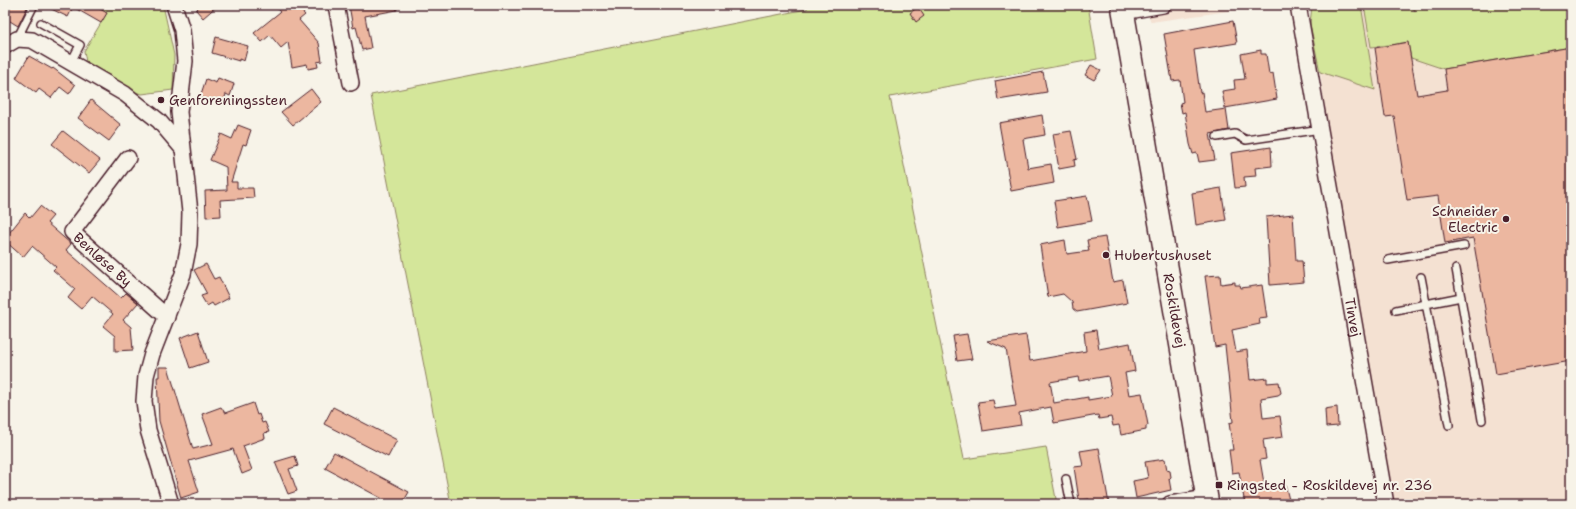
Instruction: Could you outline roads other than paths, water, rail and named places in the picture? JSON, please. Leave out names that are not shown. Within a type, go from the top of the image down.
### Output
[{"type":"street","points":[[170,504],[148,430],[144,401],[146,376],[152,354],[183,274],[189,244],[190,212],[179,112],[185,61],[182,30],[174,5]]},
{"type":"street","points":[[336,5],[351,84]]},
{"type":"street","points":[[1123,8],[1163,5]]},
{"type":"street","name":"Tinvej","points":[[1298,5],[1386,504]]},
{"type":"street","name":"Roskildevej","points":[[1123,8],[1208,501],[1170,504]]},
{"type":"street","points":[[11,42],[32,40],[125,94],[159,121],[182,148]]},
{"type":"street","points":[[159,121],[179,112]]},
{"type":"street","name":"Benløse By","points":[[128,158],[72,232],[167,317]]},
{"type":"lane","points":[[11,42],[34,5]]},
{"type":"lane","points":[[41,23],[80,45],[71,62]]},
{"type":"lane","points":[[1217,137],[1235,134],[1246,140],[1321,129]]},
{"type":"lane","points":[[1388,260],[1464,246]]},
{"type":"lane","points":[[1456,269],[1482,420]]},
{"type":"lane","points":[[1421,277],[1449,425]]},
{"type":"lane","points":[[1396,310],[1461,297]]},
{"type":"lane","points":[[1066,479],[1071,504]]},
{"type":"place","name":"Genforeningssten","points":[[161,100]]},
{"type":"place","name":"Schneider Electric","points":[[1506,219]]},
{"type":"place","name":"Hubertushuset","points":[[1106,255]]},
{"type":"place","name":"Ringsted - Roskildevej nr. 236","points":[[1219,485]]}]
